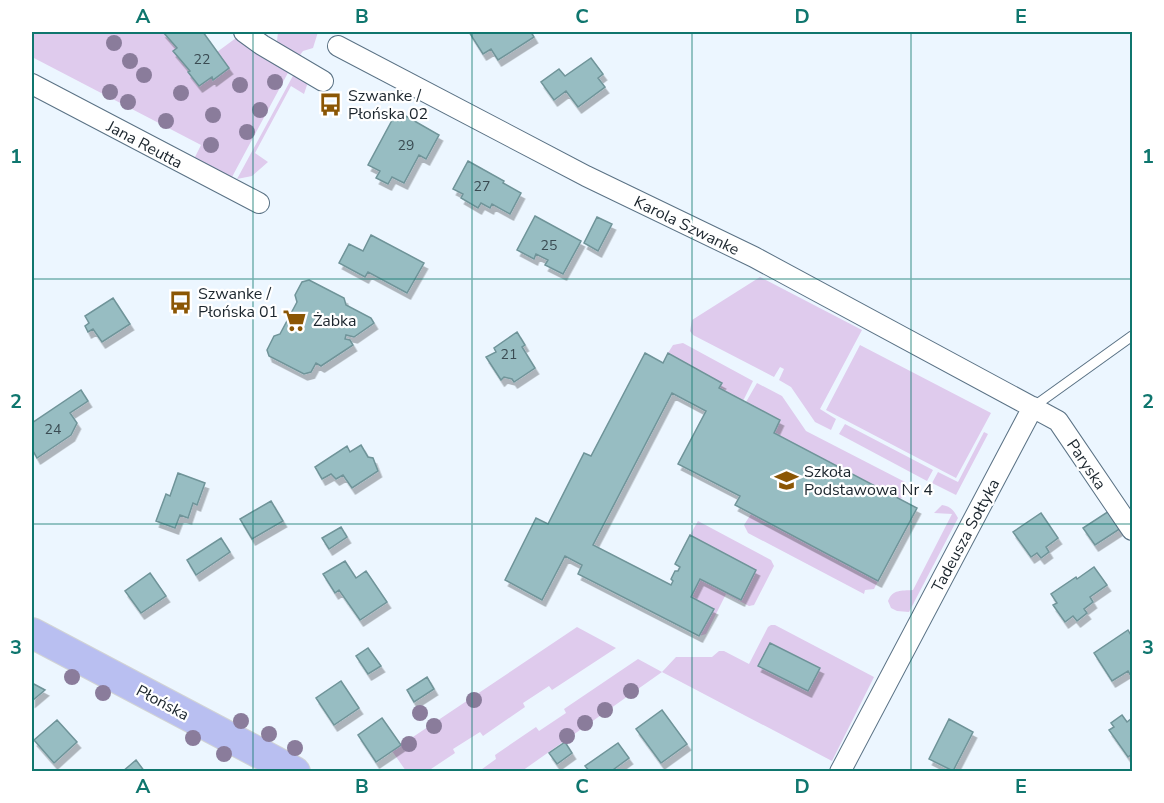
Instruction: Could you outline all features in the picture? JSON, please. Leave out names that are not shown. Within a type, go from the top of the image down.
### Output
[{"type":"main road","name":"Płońska","points":[[32,633],[295,771]]},
{"type":"street","points":[[244,32],[323,81]]},
{"type":"street","name":"Karola Szwanke","points":[[338,46],[586,176],[754,257],[1033,407]]},
{"type":"street","name":"Jana Reutta","points":[[32,84],[259,203]]},
{"type":"street","name":"Paryska","points":[[1033,407],[1058,422],[1132,530]]},
{"type":"street","name":"Tadeusza Sołtyka","points":[[840,771],[1033,407]]},
{"type":"lane","name":"Tadeusza Sołtyka","points":[[1033,407],[1132,336]]},
{"type":"shaded area","points":[[32,32],[163,32],[177,48],[174,51],[199,86],[229,68],[217,52],[236,38],[290,69],[232,177],[194,159],[201,145],[32,57]]},
{"type":"shaded area","points":[[278,32],[295,34],[296,32],[318,32],[313,48],[303,51],[297,59],[279,49]]},
{"type":"shaded area","points":[[295,72],[308,82],[304,94],[291,86],[255,153],[268,162],[252,176],[237,179]]},
{"type":"shaded area","points":[[760,277],[862,330],[820,409],[836,419],[831,430],[815,422],[791,387],[779,380],[784,369],[780,367],[774,377],[693,335],[690,331],[692,320]]},
{"type":"shaded area","points":[[683,343],[753,381],[743,401],[719,388],[721,383],[668,353],[673,345]]},
{"type":"shaded area","points":[[860,345],[991,413],[956,478],[826,410]]},
{"type":"shaded area","points":[[757,383],[782,396],[806,431],[905,482],[901,500],[774,433],[780,420],[746,402]]},
{"type":"shaded area","points":[[845,424],[933,470],[927,481],[839,434]]},
{"type":"shaded area","points":[[984,432],[988,434],[956,495],[932,483],[938,472],[958,482]]},
{"type":"shaded area","points":[[942,505],[952,509],[958,518],[909,612],[897,611],[891,608],[888,601],[890,597],[898,591],[913,590],[952,514],[934,513]]},
{"type":"shaded area","points":[[751,514],[878,581],[874,589],[865,590],[864,594],[748,533],[744,525]]},
{"type":"shaded area","points":[[698,521],[771,560],[774,566],[754,605],[749,606],[726,594],[706,634],[699,636],[713,609],[691,597],[700,579],[741,599],[756,570],[690,535]]},
{"type":"shaded area","points":[[775,625],[874,677],[832,761],[662,672],[676,657],[712,657],[719,651],[724,651],[749,664],[768,627]]},
{"type":"shaded area","points":[[577,627],[616,648],[552,690],[549,686],[523,703],[525,707],[483,736],[480,732],[453,749],[455,753],[428,771],[406,771],[392,751]]},
{"type":"shaded area","points":[[638,659],[662,672],[522,771],[478,772],[496,759],[495,755],[536,727],[539,731],[566,713],[564,709]]},
{"type":"building","points":[[163,32],[203,32],[229,68],[213,80],[212,77],[199,86],[173,51],[177,48]]},
{"type":"building","points":[[469,32],[531,32],[534,37],[498,60],[491,49],[483,54]]},
{"type":"building","points":[[591,58],[603,74],[598,78],[605,87],[578,107],[566,91],[554,100],[541,82],[559,69],[565,76]]},
{"type":"building","points":[[397,111],[439,135],[426,159],[419,155],[404,183],[392,177],[388,184],[376,178],[380,171],[368,165]]},
{"type":"building","points":[[468,161],[521,193],[510,214],[492,204],[490,208],[481,203],[478,208],[461,198],[463,194],[453,189]]},
{"type":"building","points":[[535,216],[581,241],[563,274],[545,265],[548,260],[536,254],[534,259],[517,250]]},
{"type":"building","points":[[597,217],[612,224],[598,251],[584,243]]},
{"type":"building","points":[[371,235],[424,263],[407,293],[368,272],[365,277],[339,263],[349,244],[363,251]]},
{"type":"building","points":[[309,280],[344,298],[346,305],[371,318],[374,323],[354,337],[346,335],[345,339],[350,340],[353,345],[321,366],[316,363],[311,372],[304,374],[269,356],[267,350],[274,336],[280,334],[297,302],[295,295],[302,282]]},
{"type":"building","points":[[113,298],[130,324],[102,342],[93,329],[88,332],[85,326],[89,323],[85,316]]},
{"type":"building","points":[[517,332],[525,345],[522,347],[535,368],[514,382],[504,377],[501,380],[486,357],[496,352],[494,348]]},
{"type":"building","name":"Szkoła Podstawowa Nr 4","points":[[645,353],[663,363],[668,353],[722,383],[719,388],[780,420],[774,433],[917,508],[878,581],[735,505],[740,496],[678,464],[706,411],[672,393],[593,545],[671,585],[675,571],[678,571],[680,567],[675,564],[690,535],[756,570],[741,600],[700,579],[691,597],[714,609],[699,636],[578,574],[582,565],[565,556],[542,600],[505,580],[536,518],[548,524],[584,453],[591,456]]},
{"type":"building","points":[[81,390],[88,401],[70,413],[77,423],[71,435],[37,458],[32,449],[32,423]]},
{"type":"building","points":[[361,445],[368,457],[373,458],[378,471],[352,488],[343,475],[336,479],[331,474],[322,479],[315,467],[347,446],[350,452]]},
{"type":"building","points":[[178,473],[205,483],[197,505],[193,503],[188,518],[180,515],[175,528],[156,521],[166,494],[170,496]]},
{"type":"building","points":[[271,501],[283,521],[252,539],[240,519]]},
{"type":"building","points":[[1109,511],[1121,528],[1095,545],[1083,528]]},
{"type":"building","points":[[1041,513],[1058,538],[1046,547],[1049,552],[1041,558],[1037,553],[1031,557],[1013,532]]},
{"type":"building","points":[[341,527],[347,537],[329,549],[322,538]]},
{"type":"building","points":[[221,538],[230,552],[196,575],[187,560]]},
{"type":"building","points":[[345,561],[356,578],[366,571],[387,602],[360,620],[339,590],[335,593],[323,574]]},
{"type":"building","points":[[1094,567],[1107,585],[1090,597],[1093,602],[1084,609],[1087,613],[1077,621],[1073,616],[1065,622],[1053,605],[1057,603],[1051,594]]},
{"type":"building","points":[[150,573],[166,596],[141,613],[125,591]]},
{"type":"building","points":[[1128,630],[1132,637],[1132,678],[1128,671],[1112,681],[1094,653]]},
{"type":"building","points":[[770,643],[820,668],[808,691],[758,666]]},
{"type":"building","points":[[368,648],[381,666],[368,674],[356,656]]},
{"type":"building","points":[[427,677],[434,689],[414,702],[407,690]]},
{"type":"building","points":[[341,681],[359,708],[334,725],[316,698]]},
{"type":"building","points":[[32,683],[45,690],[32,701]]},
{"type":"building","points":[[662,710],[687,744],[661,763],[636,729]]},
{"type":"building","points":[[1122,715],[1127,722],[1132,718],[1132,754],[1128,757],[1109,730],[1114,727],[1111,723]]},
{"type":"building","points":[[382,718],[401,745],[376,762],[358,735]]},
{"type":"building","points":[[949,719],[973,732],[953,771],[929,759]]},
{"type":"building","points":[[57,720],[77,742],[54,763],[34,740]]},
{"type":"building","points":[[565,742],[572,753],[557,764],[549,753]]},
{"type":"building","points":[[618,743],[629,758],[610,772],[590,772],[585,766]]},
{"type":"building","points":[[136,760],[145,772],[122,772]]},
{"type":"place","name":"Szwanke / Płońska 02","points":[[330,104]]},
{"type":"place","name":"Szwanke / Płońska 01","points":[[180,302]]},
{"type":"place","name":"Żabka","points":[[295,320]]},
{"type":"place","name":"Szkoła Podstawowa Nr 4","points":[[786,480]]}]
